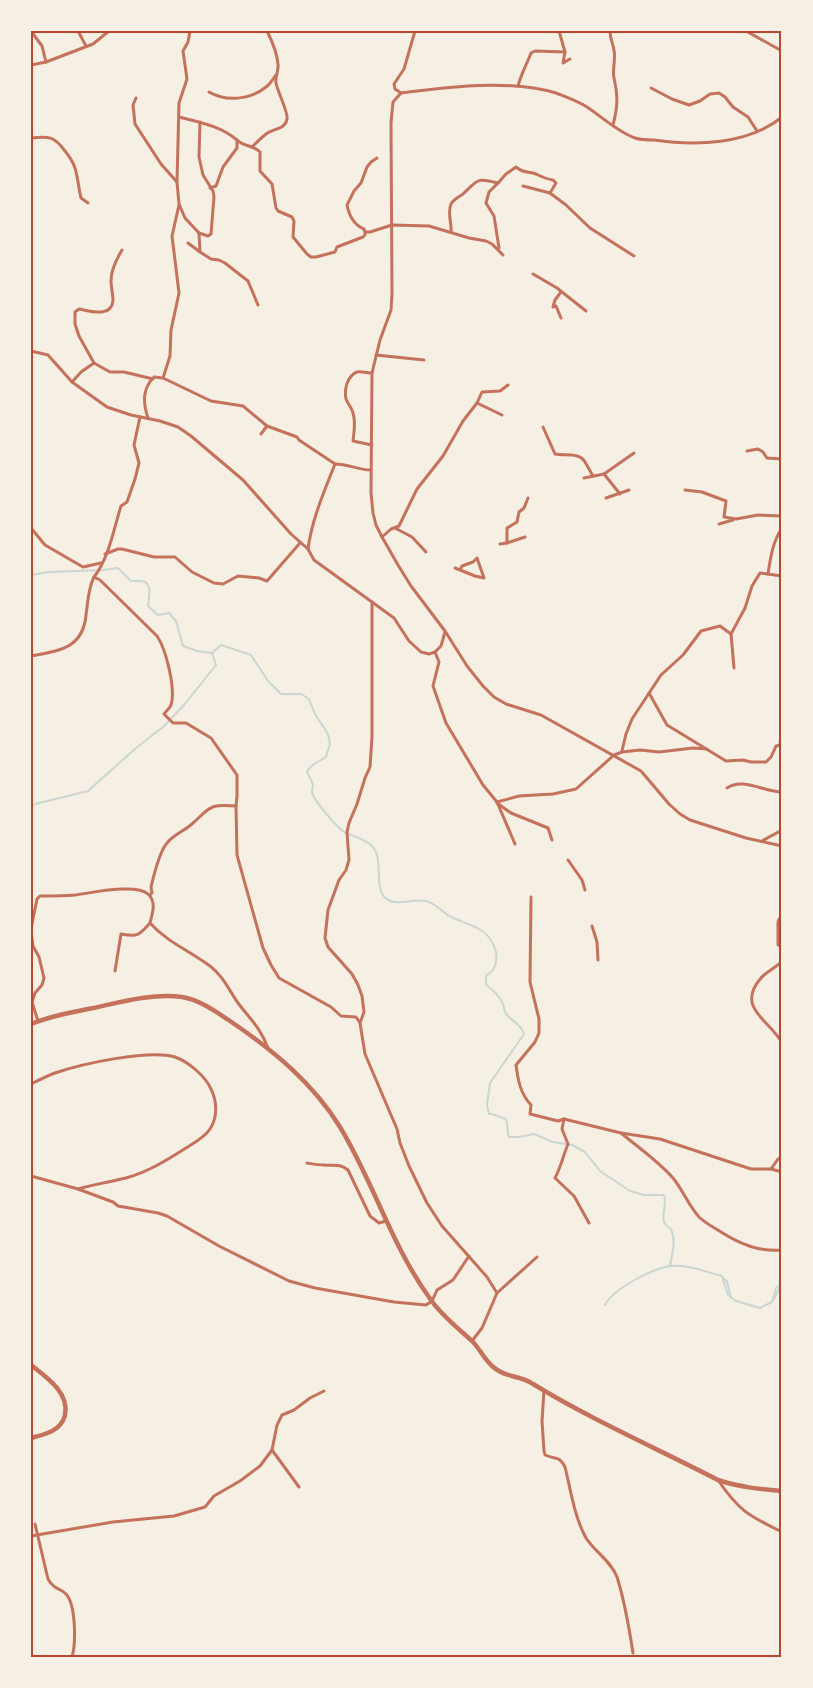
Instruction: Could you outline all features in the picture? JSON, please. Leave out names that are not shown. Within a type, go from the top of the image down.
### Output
[{"type":"street","points":[[78,31],[86,46]]},
{"type":"street","points":[[31,65],[46,62],[93,44],[109,31]]},
{"type":"street","points":[[163,378],[170,356],[171,330],[179,293],[172,236],[179,204],[177,182],[179,103],[187,79],[183,52],[188,42],[190,31]]},
{"type":"street","points":[[252,147],[267,133],[282,128],[287,120],[287,113],[276,83],[278,65],[276,55],[267,31]]},
{"type":"street","points":[[415,31],[404,69],[394,84],[395,89],[401,93],[482,86],[518,86],[555,93],[585,106],[635,138],[666,142],[708,142],[730,139],[757,131],[782,117]]},
{"type":"street","points":[[559,31],[565,52],[563,63],[570,59]]},
{"type":"street","points":[[610,31],[615,52],[613,76],[616,82],[618,98],[612,125]]},
{"type":"street","points":[[746,31],[782,51]]},
{"type":"street","points":[[31,32],[42,46],[46,62]]},
{"type":"street","points":[[518,86],[522,71],[528,63],[531,53],[535,51],[565,52]]},
{"type":"street","points":[[209,92],[224,98],[245,97],[267,86],[276,74]]},
{"type":"street","points":[[651,88],[689,105],[700,101],[710,94],[720,93],[733,107],[748,117],[757,131]]},
{"type":"street","points":[[401,93],[393,102],[391,123],[392,294],[390,310],[372,373],[372,508],[376,525],[382,537],[411,586],[445,631],[467,666],[494,697],[506,704],[541,715],[641,771],[670,804],[690,820],[762,842],[782,846]]},
{"type":"street","points":[[136,98],[133,105],[135,124],[161,164],[177,182]]},
{"type":"street","points":[[179,117],[212,125],[229,133],[242,144],[260,152],[260,171],[272,184],[276,208],[278,211],[292,217],[294,221],[294,237],[311,257],[316,258],[335,252],[337,247],[363,237],[365,232]]},
{"type":"street","points":[[179,204],[185,218],[199,233],[208,236],[211,234],[214,197],[203,175],[199,157],[200,122]]},
{"type":"street","points":[[31,138],[40,137],[54,139],[59,142],[74,161],[81,198],[88,203]]},
{"type":"street","points":[[210,188],[216,186],[223,167],[237,148],[237,140]]},
{"type":"street","points":[[365,232],[364,229],[358,227],[353,221],[347,205],[354,191],[361,183],[367,168],[377,158]]},
{"type":"street","points":[[499,250],[494,216],[486,203],[489,192],[506,174],[516,167],[527,173],[553,180],[556,183],[550,193]]},
{"type":"street","points":[[451,232],[450,212],[451,204],[455,199],[462,195],[472,183],[481,179],[498,183]]},
{"type":"street","points":[[523,186],[550,193],[566,205],[590,228],[634,256]]},
{"type":"street","points":[[365,232],[376,231],[392,225],[429,226],[486,241],[503,255]]},
{"type":"street","points":[[199,233],[200,252]]},
{"type":"street","points":[[188,243],[211,259],[220,260],[225,263],[248,281],[258,305]]},
{"type":"street","points":[[122,250],[112,272],[113,301],[109,310],[98,313],[79,309],[75,312],[75,324],[79,336],[94,363],[110,372],[124,372],[153,379],[163,378],[210,401],[243,406],[267,426],[297,437],[335,464],[351,465],[362,470],[371,470]]},
{"type":"street","points":[[533,274],[561,292],[586,312]]},
{"type":"street","points":[[561,292],[553,307],[556,306],[561,318]]},
{"type":"street","points":[[31,351],[48,354],[72,382],[107,407],[178,427],[191,436],[243,480],[300,543],[308,549],[314,560],[394,618],[409,641],[421,652],[429,654],[435,652],[441,646],[445,631]]},
{"type":"street","points":[[376,356],[424,360]]},
{"type":"street","points":[[72,382],[81,372],[94,363]]},
{"type":"street","points":[[372,373],[355,373],[349,379],[346,387],[346,399],[353,413],[355,424],[353,440],[372,445]]},
{"type":"street","points":[[148,418],[144,398],[149,382],[153,379]]},
{"type":"street","points":[[382,537],[399,526],[417,489],[443,456],[482,392],[500,391],[508,385]]},
{"type":"street","points":[[477,403],[502,415]]},
{"type":"street","points":[[31,656],[58,651],[70,646],[79,636],[86,617],[90,587],[102,563],[121,506],[127,502],[135,479],[139,463],[134,445],[140,417]]},
{"type":"street","points":[[261,434],[267,426]]},
{"type":"street","points":[[543,427],[555,454],[565,456],[574,454],[581,458],[593,476]]},
{"type":"street","points":[[747,451],[758,449],[768,458],[782,460]]},
{"type":"street","points":[[584,478],[604,474],[634,452]]},
{"type":"street","points":[[308,549],[324,488],[335,464]]},
{"type":"street","points":[[604,474],[620,494]]},
{"type":"street","points":[[606,498],[629,490]]},
{"type":"street","points":[[685,490],[702,492],[726,501]]},
{"type":"street","points":[[725,495],[724,517],[736,519]]},
{"type":"street","points":[[507,543],[507,528],[517,522],[519,512],[524,508],[528,498]]},
{"type":"street","points":[[719,524],[758,515],[782,516]]},
{"type":"street","points":[[31,528],[45,545],[83,567],[102,563]]},
{"type":"street","points":[[394,528],[412,537],[426,552]]},
{"type":"street","points":[[768,574],[772,552],[778,533],[782,529]]},
{"type":"street","points":[[500,544],[525,537]]},
{"type":"street","points":[[105,554],[122,549],[154,557],[175,557],[192,572],[214,583],[222,584],[238,576],[259,578],[267,581],[300,543]]},
{"type":"street","points":[[455,568],[460,570],[475,576],[484,578],[477,558],[473,562],[462,566],[460,570]]},
{"type":"street","points":[[734,668],[732,634],[745,608],[752,586],[760,573],[782,576]]},
{"type":"street","points":[[94,576],[138,616],[160,640],[173,689],[171,706],[164,714],[173,723],[186,723],[211,738],[237,775],[237,855],[239,867],[263,948],[270,965],[280,978],[331,1007],[341,1016],[356,1017],[360,1023],[365,1054],[397,1129],[409,1166],[427,1203],[442,1226],[487,1277],[497,1293]]},
{"type":"street","points":[[360,1023],[364,1012],[362,996],[358,985],[352,974],[328,947],[325,938],[325,928],[328,910],[349,860],[347,832],[370,767],[372,737],[372,602]]},
{"type":"street","points":[[622,752],[626,734],[632,720],[660,675],[683,655],[701,631],[720,626],[732,634]]},
{"type":"street","points":[[435,652],[440,662],[433,686],[446,723],[483,785],[497,802],[511,813],[548,828],[552,840]]},
{"type":"street","points":[[649,693],[664,722],[726,761],[768,761],[776,746],[781,745],[780,732]]},
{"type":"street","points":[[497,802],[519,796],[553,794],[576,789],[614,755],[622,752],[640,750],[659,752],[692,748],[707,749]]},
{"type":"street","points":[[728,788],[741,783],[782,792]]},
{"type":"street","points":[[497,802],[515,844]]},
{"type":"street","points":[[150,895],[163,849],[167,842],[214,805],[236,806]]},
{"type":"street","points":[[762,842],[782,830]]},
{"type":"street","points":[[568,860],[582,880],[584,890]]},
{"type":"street","points":[[38,1021],[32,1002],[44,978],[39,957],[33,946],[31,931],[37,899],[40,896],[60,896],[117,889],[145,892],[150,895],[154,903],[150,923],[139,935],[120,934],[115,971]]},
{"type":"street","points":[[531,897],[530,982],[539,1019],[539,1033],[535,1042],[516,1064],[518,1083],[526,1100],[531,1105],[530,1114],[558,1120],[564,1119],[620,1133],[668,1141],[751,1169],[771,1169],[782,1172]]},
{"type":"street","points":[[780,919],[778,922],[778,945],[782,947]]},
{"type":"street","points":[[150,923],[166,939],[202,960],[223,979],[237,1001],[259,1028],[268,1048]]},
{"type":"street","points":[[592,926],[598,942],[598,960]]},
{"type":"street","points":[[782,961],[776,968],[761,978],[752,996],[752,1004],[756,1014],[767,1024],[782,1043]]},
{"type":"street","points":[[31,1024],[51,1016],[143,998],[166,996],[184,998],[209,1007],[268,1048],[300,1076],[329,1109],[358,1162],[404,1256],[432,1301],[472,1342],[491,1365],[504,1375],[530,1382],[544,1391],[718,1480],[736,1486],[782,1491]]},
{"type":"street","points":[[31,1084],[55,1073],[83,1066],[149,1055],[175,1057],[203,1078],[210,1088],[214,1098],[215,1119],[210,1130],[198,1140],[162,1164],[125,1178],[78,1189]]},
{"type":"street","points":[[564,1119],[562,1129],[568,1144],[562,1158],[561,1167],[555,1178],[574,1196],[589,1223]]},
{"type":"street","points":[[620,1133],[654,1159],[675,1180],[690,1206],[706,1223],[734,1240],[747,1245],[768,1251],[782,1250]]},
{"type":"street","points":[[771,1169],[778,1159],[782,1157]]},
{"type":"street","points":[[307,1163],[327,1166],[338,1164],[344,1166],[348,1170],[370,1216],[379,1223],[386,1221]]},
{"type":"street","points":[[31,1176],[78,1189],[113,1202],[118,1206],[167,1216],[219,1246],[289,1281],[315,1288],[394,1302],[426,1305],[432,1301],[437,1290],[454,1280],[469,1256]]},
{"type":"street","points":[[472,1342],[482,1328],[497,1293],[537,1257]]},
{"type":"street","points":[[31,1365],[57,1388],[64,1397],[67,1407],[63,1420],[57,1429],[31,1438]]},
{"type":"street","points":[[544,1391],[542,1405],[545,1456],[562,1461],[576,1513],[586,1536],[596,1552],[608,1562],[616,1576],[628,1618],[633,1653]]},
{"type":"street","points":[[31,1536],[89,1526],[174,1516],[205,1507],[214,1496],[251,1474],[260,1466],[272,1450],[277,1425],[282,1415],[324,1392]]},
{"type":"street","points":[[272,1450],[299,1487]]},
{"type":"street","points":[[718,1480],[742,1511],[782,1532]]},
{"type":"street","points":[[35,1524],[48,1580],[53,1587],[65,1594],[71,1602],[74,1635],[72,1657]]},
{"type":"waterway","points":[[31,575],[49,572],[118,568],[131,581],[144,581],[147,583],[149,586],[148,606],[158,615],[169,613],[176,621],[183,646],[197,651],[212,653],[221,645],[251,655],[268,681],[281,694],[301,694],[309,699],[315,714],[328,734],[330,744],[326,757],[307,771],[313,785],[312,792],[322,808],[338,826],[346,833],[366,841],[375,850],[378,862],[379,884],[383,896],[392,902],[421,900],[429,902],[451,917],[484,932],[494,946],[496,963],[493,970],[486,976],[486,985],[499,997],[506,1014],[519,1025],[524,1034],[490,1083],[487,1105],[489,1114],[506,1119],[509,1137],[534,1134],[553,1142],[572,1145],[585,1152],[600,1171],[630,1191],[644,1195],[664,1195],[663,1218],[666,1225],[670,1228],[673,1237],[670,1266]]},
{"type":"waterway","points":[[31,805],[88,791],[136,748],[163,727],[184,705],[216,665],[212,653]]},
{"type":"waterway","points":[[605,1305],[616,1292],[634,1280],[671,1266],[690,1267],[722,1276],[728,1295],[736,1301],[760,1308],[772,1302],[776,1288],[782,1283]]},
{"type":"waterway","points":[[723,1278],[727,1281],[731,1298]]},
{"type":"waterway","points":[[774,1299],[781,1285]]}]
